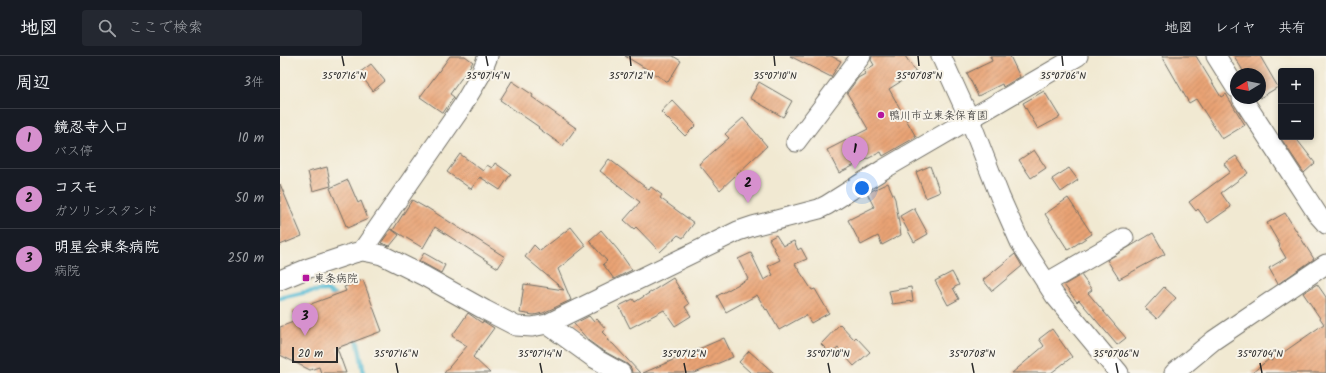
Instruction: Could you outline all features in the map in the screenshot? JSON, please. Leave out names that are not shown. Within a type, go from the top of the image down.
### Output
[{"type":"street","points":[[362,251],[461,108],[480,76],[488,56]]},
{"type":"street","points":[[796,142],[861,56]]},
{"type":"street","points":[[942,56],[1020,242],[1055,296],[1119,373]]},
{"type":"street","points":[[280,280],[309,268],[362,251],[382,255],[516,326],[532,327],[547,324],[731,234],[752,226],[819,209],[884,169],[1078,56]]},
{"type":"street","points":[[1216,56],[1230,78]]},
{"type":"street","points":[[1246,104],[1323,216]]},
{"type":"street","points":[[1046,283],[1124,238]]},
{"type":"street","points":[[1174,373],[1214,340],[1326,264]]},
{"type":"street","points":[[547,324],[594,358],[621,373]]},
{"type":"building","points":[[450,56],[465,56],[473,62],[450,94],[454,97],[443,113],[420,97]]},
{"type":"building","points":[[625,56],[673,56],[681,61],[668,82]]},
{"type":"building","points":[[790,56],[831,56],[841,61],[831,77]]},
{"type":"building","points":[[872,56],[905,56],[916,72],[889,89],[916,137],[883,156],[881,152],[839,173],[827,150],[868,129],[847,93],[858,78],[865,74],[864,71],[874,65],[871,60]]},
{"type":"building","points":[[990,56],[1010,56],[1020,77],[1003,87],[1002,84],[978,96],[967,73],[992,61]]},
{"type":"building","points":[[1162,56],[1196,56],[1221,97],[1226,94],[1230,101],[1230,104],[1232,104],[1245,125],[1222,139],[1196,99],[1189,103]]},
{"type":"building","points":[[1234,56],[1260,56],[1278,87],[1266,94],[1266,68],[1241,68]]},
{"type":"building","points":[[371,64],[385,81],[373,91],[359,73]]},
{"type":"building","points":[[512,81],[576,128],[563,146],[500,100]]},
{"type":"building","points":[[759,82],[792,101],[783,117],[750,98]]},
{"type":"building","points":[[1044,91],[1060,117],[1038,129],[1023,103]]},
{"type":"building","points":[[672,100],[696,125],[685,136],[661,112]]},
{"type":"building","points":[[743,118],[767,146],[720,190],[699,164],[729,138],[725,134]]},
{"type":"building","points":[[1282,140],[1297,140],[1315,163],[1304,173]]},
{"type":"building","points":[[1034,150],[1046,168],[1031,178],[1019,160]]},
{"type":"building","points":[[460,154],[483,171],[487,165],[492,168],[495,163],[511,174],[500,190],[480,177],[471,189],[447,172]]},
{"type":"building","points":[[1236,156],[1248,173],[1221,193],[1231,207],[1208,223],[1198,209],[1196,211],[1189,202],[1230,172],[1224,164]]},
{"type":"building","points":[[609,159],[649,190],[651,187],[662,195],[660,198],[694,223],[683,238],[678,235],[660,252],[636,227],[634,229],[624,220],[640,202],[600,171]]},
{"type":"building","points":[[930,166],[940,192],[926,198],[916,172]]},
{"type":"building","points":[[327,167],[331,186],[313,191],[308,172]]},
{"type":"building","points":[[1069,168],[1078,180],[1061,192],[1052,179]]},
{"type":"building","points":[[348,180],[358,203],[361,201],[368,219],[347,228],[330,188]]},
{"type":"building","points":[[888,183],[895,199],[901,235],[882,245],[878,236],[861,245],[848,220],[874,207],[867,193]]},
{"type":"building","points":[[280,184],[302,236],[280,245]]},
{"type":"building","points":[[1068,198],[1092,234],[1068,250],[1045,214]]},
{"type":"building","points":[[412,200],[426,207],[505,257],[498,268],[435,227],[423,248],[393,230]]},
{"type":"building","points":[[914,208],[928,234],[914,242],[900,216]]},
{"type":"building","points":[[1285,213],[1314,259],[1278,284],[1269,268],[1286,258],[1267,223]]},
{"type":"building","points":[[571,227],[586,246],[558,269],[571,300],[543,313],[534,315],[520,313],[524,284],[564,290],[525,257],[534,245],[540,251]]},
{"type":"building","points":[[391,229],[399,235],[390,246],[381,243]]},
{"type":"building","points":[[601,230],[632,270],[614,279],[603,264],[607,261],[589,241]]},
{"type":"building","points":[[1153,233],[1165,254],[1119,279],[1107,260]]},
{"type":"building","points":[[776,235],[783,246],[794,241],[798,250],[801,248],[807,259],[795,264],[812,290],[815,289],[829,313],[811,323],[806,315],[779,330],[757,295],[726,312],[717,296],[748,279],[738,259],[751,253],[764,280],[773,275],[768,266],[780,260],[769,239]]},
{"type":"building","points":[[424,253],[445,265],[441,273],[419,261]]},
{"type":"building","points":[[1015,254],[1022,266],[992,291],[983,280]]},
{"type":"building","points":[[952,272],[959,285],[953,288],[959,299],[948,305],[935,281]]},
{"type":"building","points":[[1081,275],[1092,290],[1088,293],[1126,338],[1117,345],[1079,300],[1077,302],[1064,285]]},
{"type":"building","points":[[673,278],[689,304],[685,307],[691,316],[675,326],[664,310],[630,328],[619,306],[633,299],[635,302]]},
{"type":"building","points":[[363,280],[382,331],[337,348],[346,373],[321,373],[319,367],[310,370],[280,355],[280,327],[296,321],[292,311],[346,291],[344,287]]},
{"type":"building","points":[[1317,284],[1326,297],[1326,373],[1252,373],[1269,359],[1271,361],[1324,324],[1303,293]]},
{"type":"building","points":[[911,287],[913,301],[892,304],[889,291]]},
{"type":"building","points":[[1164,287],[1176,298],[1157,319],[1145,308]]},
{"type":"building","points":[[468,313],[482,323],[483,321],[494,328],[473,357],[490,373],[444,373],[467,346],[452,336]]},
{"type":"building","points":[[589,316],[594,322],[597,319],[606,329],[602,332],[609,339],[607,340],[613,344],[640,373],[632,373],[631,368],[627,364],[589,341],[574,324]]},
{"type":"building","points":[[840,324],[854,339],[856,337],[870,352],[854,366],[838,348],[831,354],[821,344]]},
{"type":"building","points":[[1052,329],[1072,357],[1051,373],[1012,373],[1044,346],[1039,339]]},
{"type":"building","points":[[724,338],[733,357],[695,373],[643,373]]},
{"type":"building","points":[[749,351],[774,373],[751,373],[739,362]]},
{"type":"waterway","points":[[280,298],[306,292],[325,290],[339,298]]},
{"type":"waterway","points":[[356,334],[364,373]]},
{"type":"place","name":"鴨川市立東条保育園","points":[[881,115]]},
{"type":"place","name":"鏡忍寺入口","points":[[855,169]]},
{"type":"place","name":"コスモ","points":[[748,203]]},
{"type":"place","name":"東条病院","points":[[306,278]]},
{"type":"place","name":"明星会東条病院","points":[[305,336]]}]
